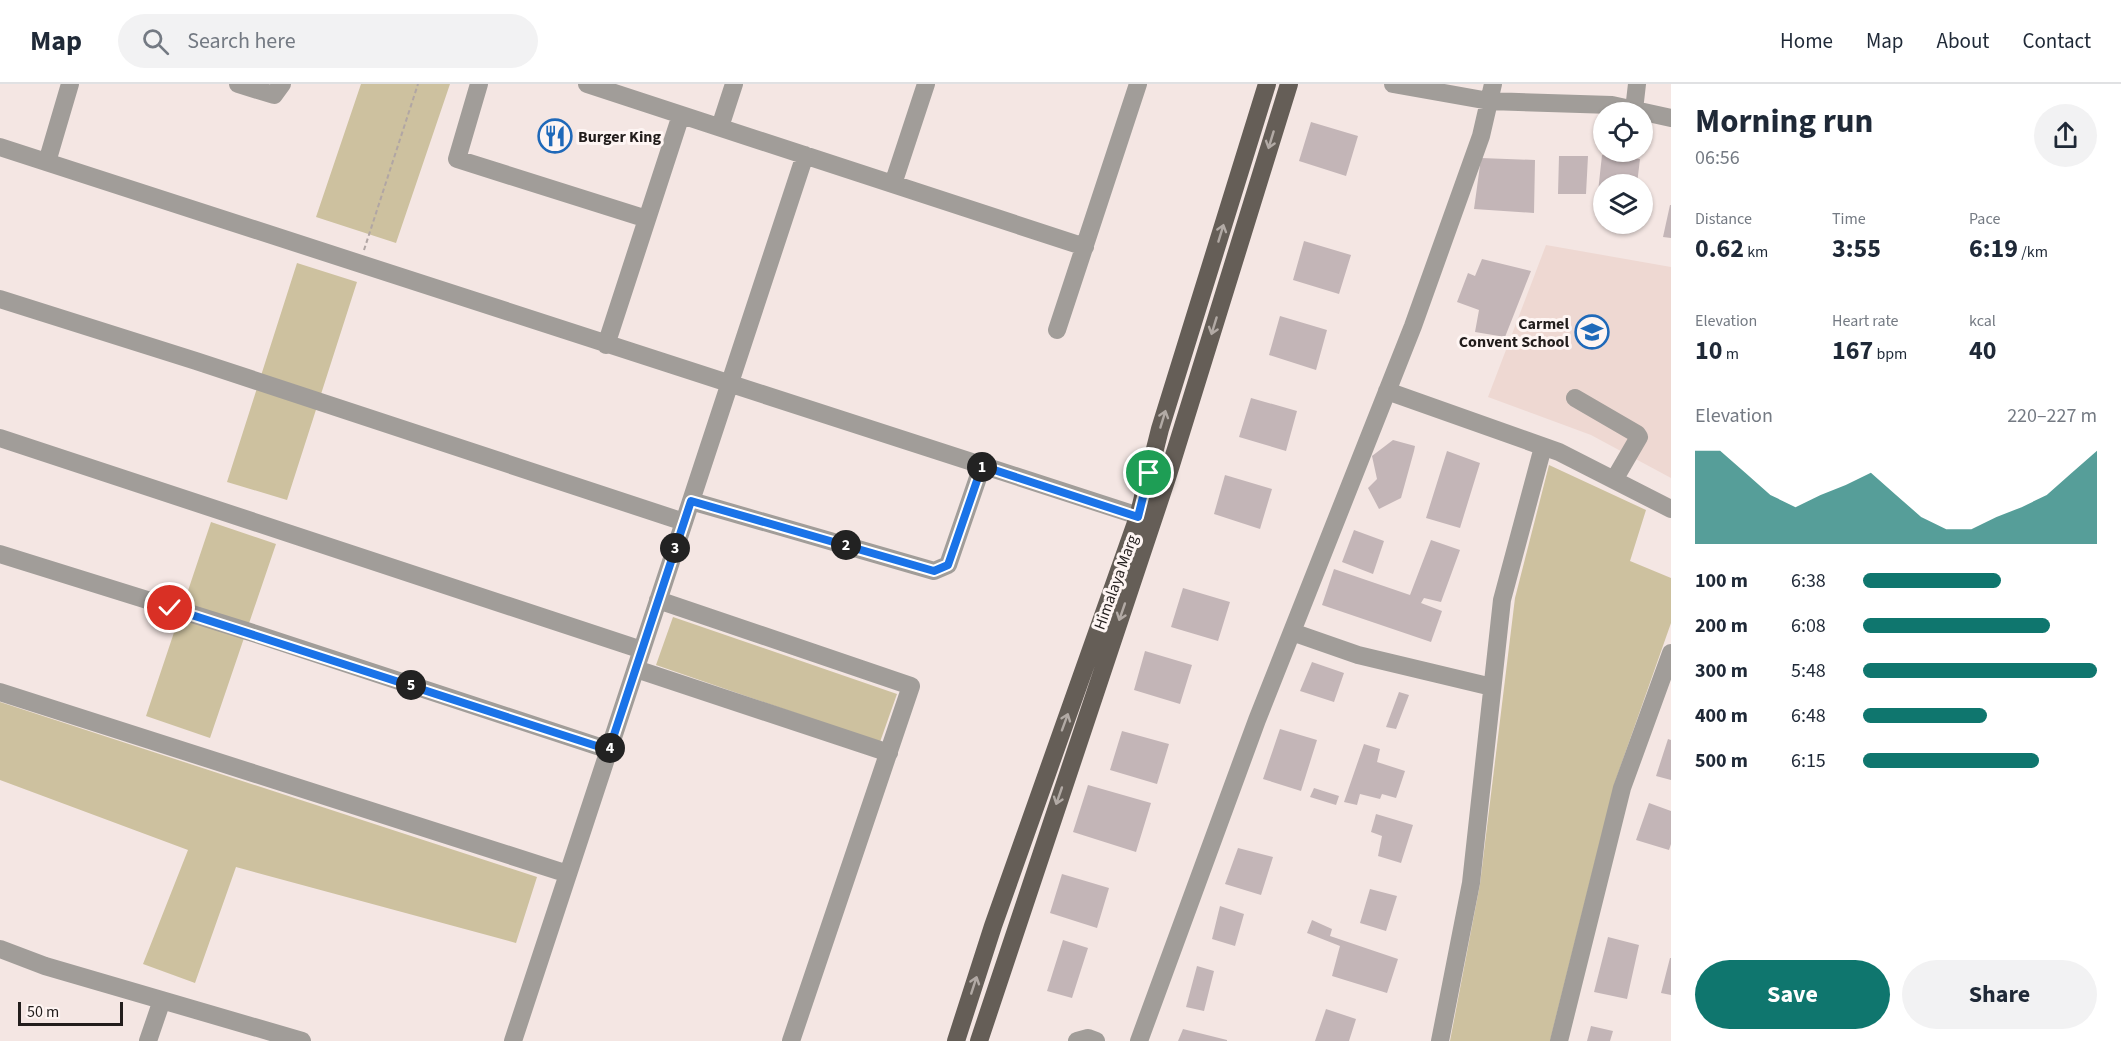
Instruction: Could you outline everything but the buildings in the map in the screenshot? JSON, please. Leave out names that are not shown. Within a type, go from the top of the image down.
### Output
[{"type":"main road","name":"Himalaya Marg","points":[[956,1041],[993,926],[1145,518],[1160,429],[1267,84]]},
{"type":"main road","name":"Himalaya Marg","points":[[979,1041],[1145,518],[1289,84]]},
{"type":"street","points":[[47,162],[70,84]]},
{"type":"street","points":[[238,84],[274,95],[282,84]]},
{"type":"street","points":[[479,84],[457,159],[647,219]]},
{"type":"street","points":[[587,84],[1085,247]]},
{"type":"street","points":[[720,127],[734,84]]},
{"type":"street","points":[[893,184],[926,84]]},
{"type":"street","points":[[1057,330],[1138,84]]},
{"type":"street","points":[[1393,84],[1593,103]]},
{"type":"street","points":[[1635,102],[1637,84]]},
{"type":"street","points":[[1139,1041],[1257,720],[1413,326],[1481,136],[1491,93]]},
{"type":"street","points":[[1653,114],[1671,118]]},
{"type":"street","points":[[607,344],[681,115]]},
{"type":"street","points":[[0,147],[1145,518]]},
{"type":"street","points":[[513,1041],[805,155]]},
{"type":"street","points":[[0,299],[207,364],[684,522]]},
{"type":"street","points":[[1387,391],[1559,452],[1671,509]]},
{"type":"street","points":[[1575,398],[1639,437],[1614,480]]},
{"type":"street","points":[[0,438],[642,650]]},
{"type":"street","points":[[1440,1041],[1471,883],[1502,600],[1542,447]]},
{"type":"street","points":[[691,501],[934,571],[948,565],[982,466]]},
{"type":"street","points":[[0,554],[256,634],[609,750]]},
{"type":"street","points":[[658,600],[911,686],[791,1041]]},
{"type":"street","points":[[1292,632],[1358,656],[1492,687]]},
{"type":"street","points":[[1559,1041],[1622,788],[1671,653]]},
{"type":"street","points":[[636,669],[889,753]]},
{"type":"street","points":[[0,692],[568,874]]},
{"type":"street","points":[[0,949],[45,966],[302,1041]]},
{"type":"street","points":[[148,1041],[162,1000]]},
{"type":"street","points":[[1077,1041],[1088,1038],[1096,1041]]},
{"type":"path","points":[[360,264],[418,84]]},
{"type":"shaded area","points":[[361,84],[450,84],[396,243],[316,217]]},
{"type":"shaded area","name":"Carmel Convent School","points":[[1546,245],[1671,267],[1671,478],[1591,435],[1488,397]]},
{"type":"shaded area","points":[[297,263],[357,282],[287,500],[227,482]]},
{"type":"shaded area","points":[[1549,465],[1646,510],[1630,561],[1671,578],[1671,623],[1615,782],[1550,1041],[1450,1041],[1480,884],[1515,598]]},
{"type":"shaded area","points":[[211,522],[276,544],[210,738],[146,716]]},
{"type":"shaded area","points":[[673,617],[897,694],[880,742],[656,665]]},
{"type":"shaded area","points":[[0,702],[537,877],[516,943],[236,867],[195,983],[143,964],[188,850],[0,780]]},
{"type":"place","name":"Burger King","points":[[555,136]]},
{"type":"place","name":"Carmel Convent School","points":[[1592,332]]},
{"type":"route","points":[[170,608],[609,750],[691,501],[934,571],[948,565],[982,466],[1138,517],[1149,473]]}]
